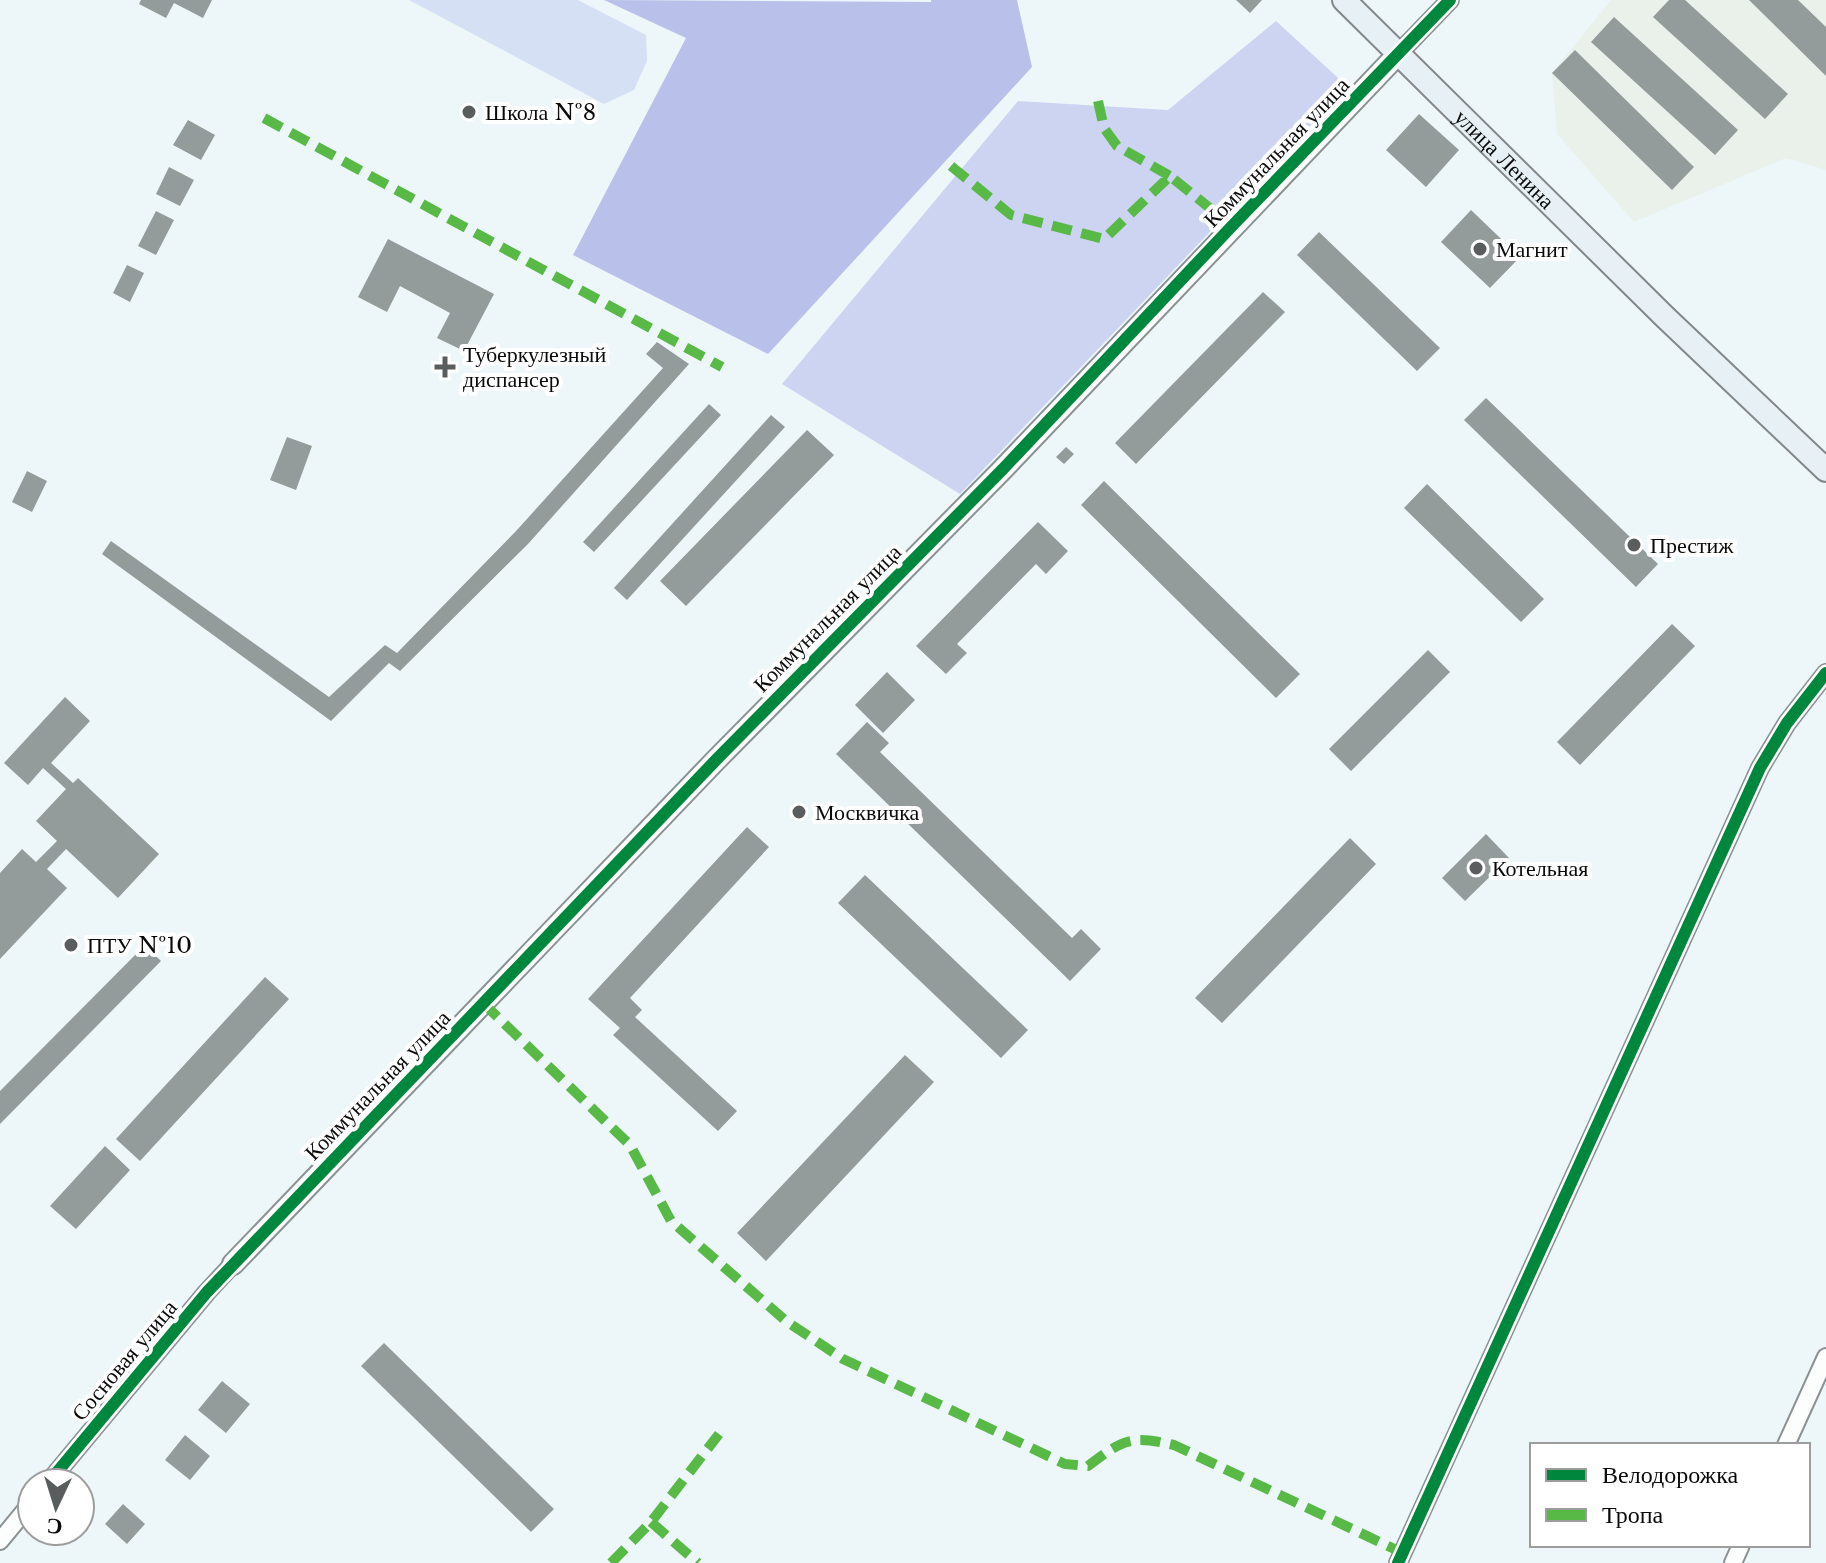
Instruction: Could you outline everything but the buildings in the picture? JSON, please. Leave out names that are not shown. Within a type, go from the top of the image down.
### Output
[{"type":"main road","name":"улица Ленина","points":[[1344,0],[1665,317],[1826,470]]},
{"type":"street","name":"Коммунальная улица","points":[[233,1264],[704,772],[1003,469],[1450,0]]},
{"type":"street","points":[[1398,1563],[1760,768],[1787,723],[1826,673]]},
{"type":"street","name":"Сосновая улица","points":[[61,1467],[233,1264]]},
{"type":"street","points":[[1787,1443],[1826,1357]]},
{"type":"street","points":[[0,1541],[16,1522]]},
{"type":"shaded area","points":[[409,0],[578,0],[646,35],[647,61],[634,90],[604,104]]},
{"type":"shaded area","points":[[604,0],[1017,0],[1032,67],[768,354],[573,255],[686,38]]},
{"type":"shaded area","points":[[1611,0],[1826,0],[1826,170],[1786,158],[1634,222],[1557,134],[1552,73]]},
{"type":"shaded area","points":[[1276,21],[1348,87],[960,494],[782,384],[1018,101],[1168,110]]},
{"type":"marked path","points":[[1098,101],[1104,128],[1117,146],[1170,176]]},
{"type":"marked path","points":[[264,118],[722,367]]},
{"type":"marked path","points":[[951,166],[1011,215],[1104,239],[1170,176],[1232,226]]},
{"type":"marked path","points":[[483,1003],[630,1145],[671,1221],[786,1321],[843,1359],[1065,1464],[1088,1466],[1119,1445],[1137,1440],[1174,1445],[1403,1553]]},
{"type":"marked path","points":[[611,1563],[651,1522],[719,1434]]},
{"type":"marked path","points":[[651,1522],[698,1563]]},
{"type":"cycle path","points":[[61,1467],[207,1292],[715,761],[1003,469],[1450,0]]},
{"type":"cycle path","points":[[1398,1563],[1760,768],[1787,723],[1826,673]]},
{"type":"place","name":"Школа №8","points":[[469,112]]},
{"type":"place","name":"Магнит","points":[[1480,249]]},
{"type":"place","name":"Туберкулезный диспансер","points":[[445,367]]},
{"type":"place","name":"Престиж","points":[[1634,545]]},
{"type":"place","name":"Москвичка","points":[[799,812]]},
{"type":"place","name":"Котельная","points":[[1476,868]]},
{"type":"place","name":"ПТУ №10","points":[[71,945]]}]
